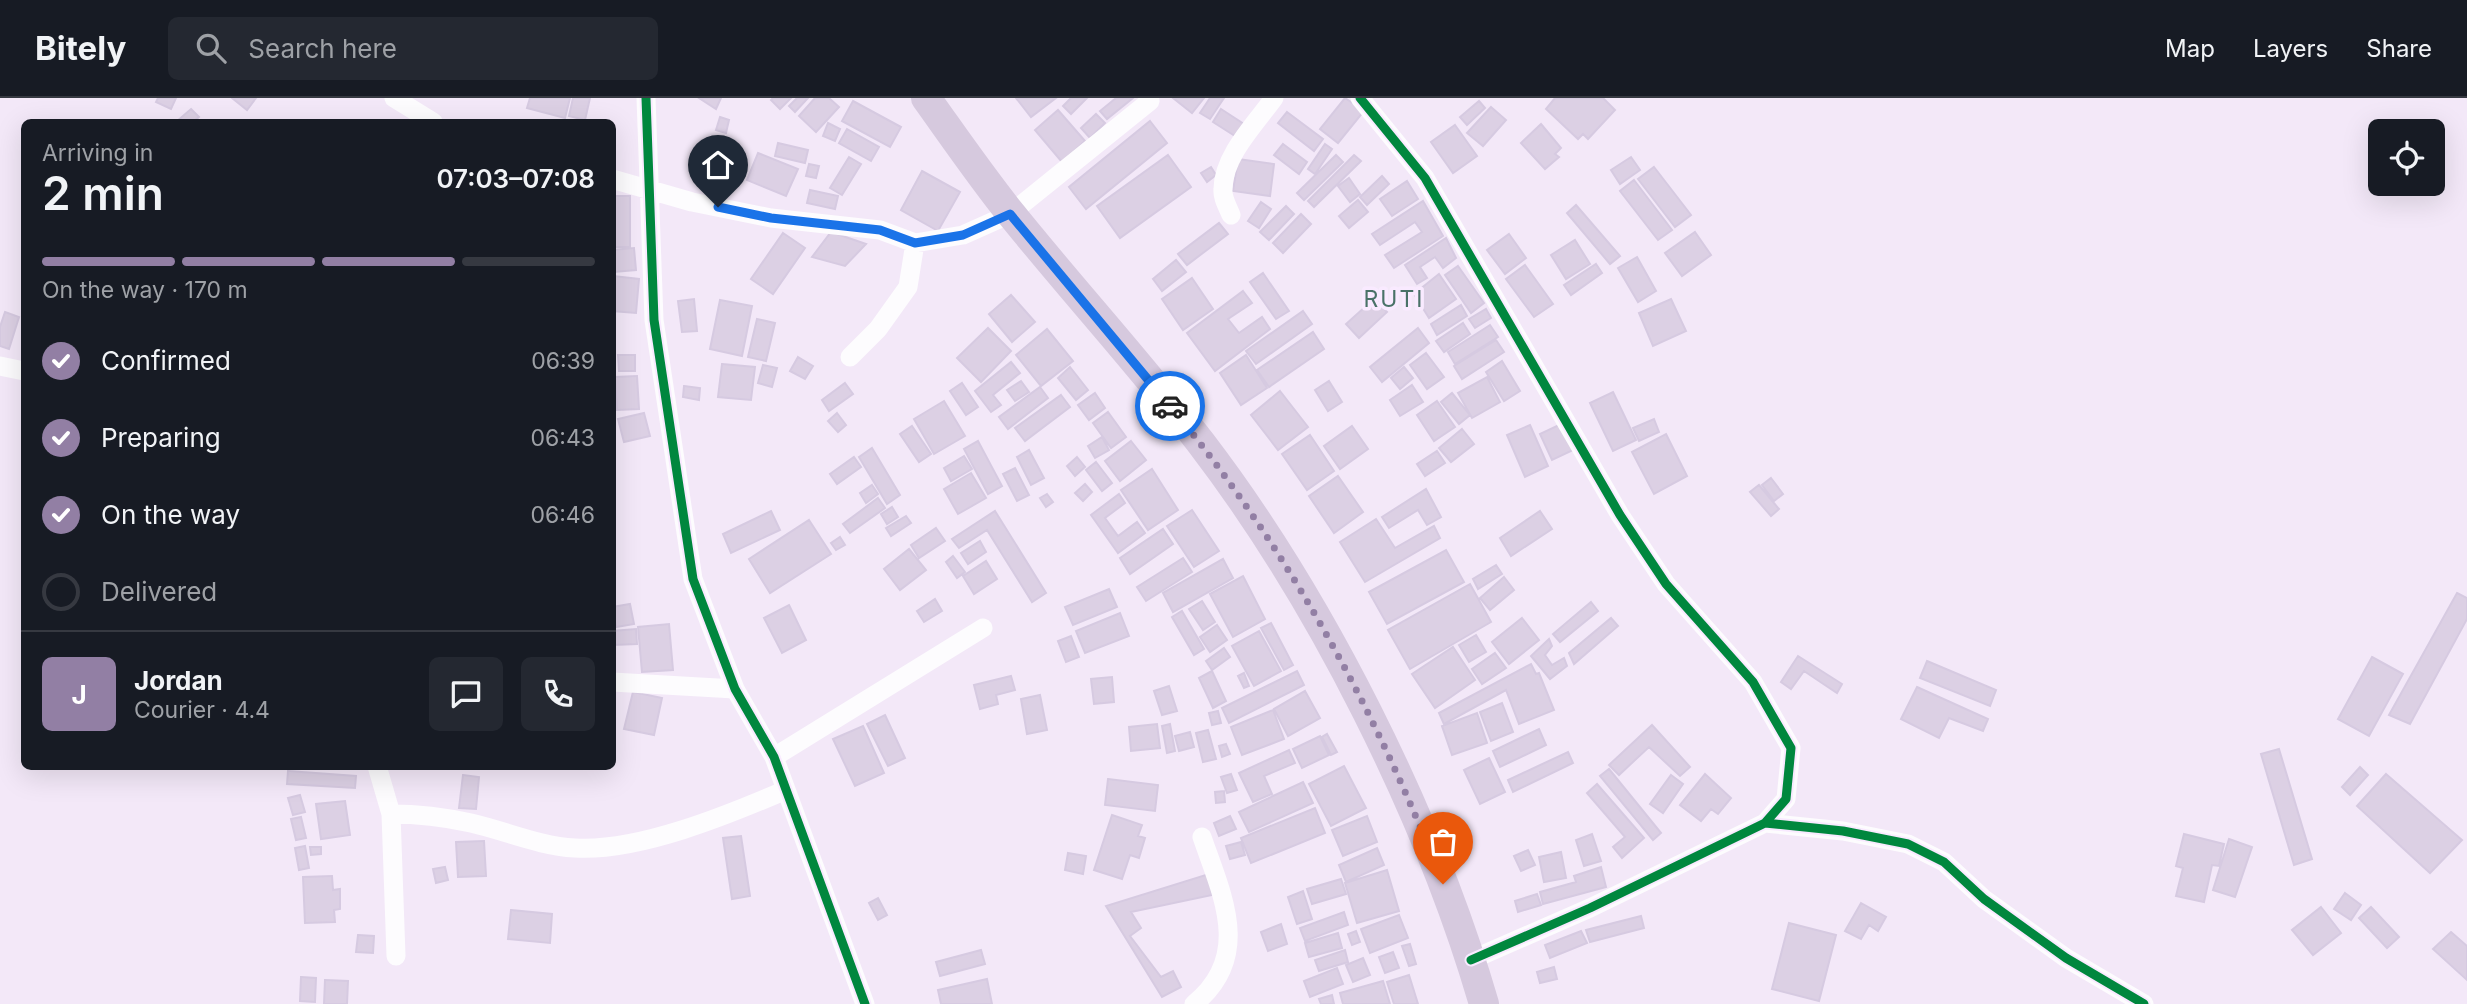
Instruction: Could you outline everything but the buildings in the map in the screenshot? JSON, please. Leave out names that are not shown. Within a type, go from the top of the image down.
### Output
[{"type":"main road","points":[[926,98],[1010,214],[1201,443],[1290,573],[1369,717],[1423,834],[1471,960],[1484,1004]]},
{"type":"street","points":[[394,98],[428,119]]},
{"type":"street","points":[[646,98],[654,320],[693,579],[735,689],[774,757],[865,1004]]},
{"type":"street","points":[[1231,215],[1222,192],[1224,177],[1243,140],[1274,98]]},
{"type":"street","points":[[1360,98],[1425,178],[1620,514],[1666,584],[1753,682],[1791,748],[1786,799],[1765,823],[1602,902],[1471,960]]},
{"type":"street","points":[[616,180],[692,202],[771,218],[880,230],[915,243],[963,235],[1010,214],[1150,101]]},
{"type":"street","points":[[850,357],[878,330],[908,287],[915,243]]},
{"type":"street","points":[[0,366],[21,370]]},
{"type":"street","points":[[774,757],[983,628]]},
{"type":"street","points":[[616,682],[735,689]]},
{"type":"street","points":[[377,770],[391,814],[396,956]]},
{"type":"street","points":[[391,814],[421,814],[459,821],[539,843],[576,848],[614,847],[708,821],[786,790]]},
{"type":"street","points":[[1765,823],[1843,831],[1908,844],[1944,862],[1995,908],[2066,958],[2144,1004]]},
{"type":"street","points":[[1194,1004],[1220,971],[1230,945],[1228,912],[1202,837]]},
{"type":"cycle path","points":[[646,98],[654,320],[693,579],[735,689],[774,757],[865,1004]]},
{"type":"cycle path","points":[[1360,98],[1425,178],[1620,515],[1666,584],[1753,682],[1791,748],[1786,799],[1765,823]]},
{"type":"cycle path","points":[[1471,960],[1590,908],[1765,823],[1843,831],[1908,844],[1944,862],[1984,899],[2066,958],[2144,1004]]},
{"type":"way so far","points":[[1170,406],[1201,443],[1290,573],[1369,717],[1443,884]]},
{"type":"district","name":"RUTI","points":[[1394,299]]},
{"type":"route","points":[[718,207],[771,218],[849,224],[880,230],[915,243],[963,235],[1010,214],[1170,406]]}]
